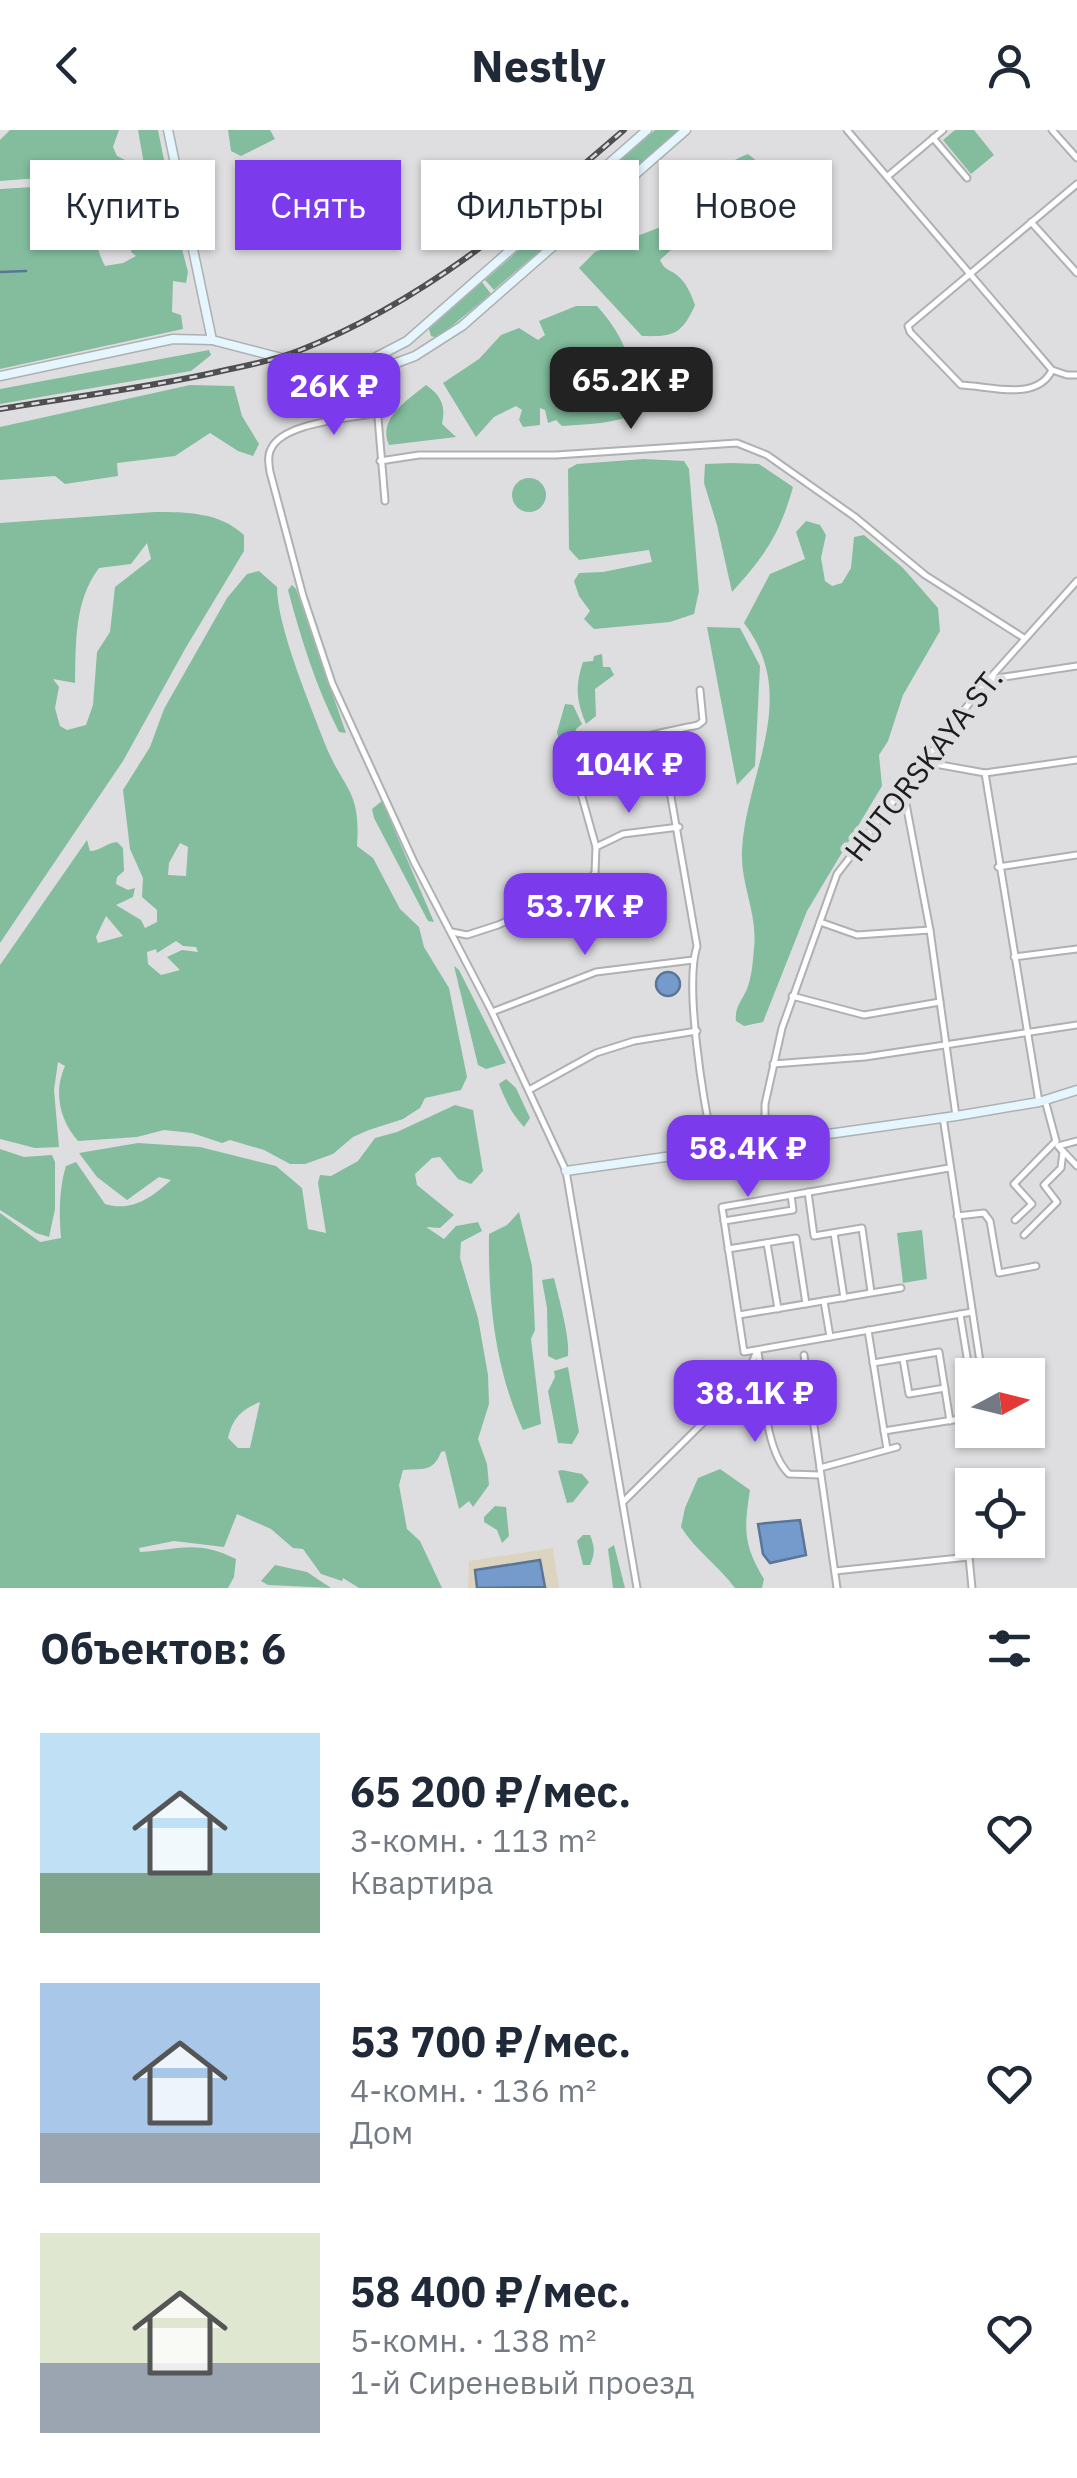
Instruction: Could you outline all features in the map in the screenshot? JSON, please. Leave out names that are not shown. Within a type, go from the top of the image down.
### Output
[{"type":"main road","points":[[168,130],[212,340]]},
{"type":"main road","points":[[352,369],[392,350],[425,326],[648,130]]},
{"type":"main road","points":[[0,376],[173,339],[212,340],[306,364],[352,369],[374,369],[415,356],[436,344],[686,130]]},
{"type":"main road","points":[[425,326],[426,336],[436,344]]},
{"type":"main road","points":[[566,1171],[956,1116],[1042,1101],[1077,1090]]},
{"type":"street","points":[[847,130],[1052,370],[1066,376],[1077,375]]},
{"type":"street","points":[[887,177],[943,130]]},
{"type":"street","points":[[1052,130],[1077,158]]},
{"type":"street","points":[[934,138],[968,178]]},
{"type":"street","points":[[1052,370],[1048,380],[1033,390],[961,386],[908,326],[1077,184]]},
{"type":"street","points":[[1031,222],[1077,272]]},
{"type":"street","points":[[374,369],[385,501]]},
{"type":"street","points":[[376,413],[320,423],[277,440],[268,452],[270,472],[303,596],[332,683],[566,1171],[637,1588]]},
{"type":"street","points":[[380,461],[419,454],[556,455],[737,442],[768,455],[852,514],[925,575],[1024,638]]},
{"type":"street","name":"HUTORSKAYA ST.","points":[[766,1144],[765,1104],[791,996],[848,857],[989,680],[1077,580]]},
{"type":"street","points":[[989,680],[1077,666]]},
{"type":"street","points":[[449,931],[468,935],[498,925],[584,885],[595,873],[596,847],[575,772],[607,750],[701,723],[700,690]]},
{"type":"street","points":[[660,733],[697,946],[693,960],[697,1031],[714,1150]]},
{"type":"street","points":[[924,762],[985,773],[1077,760]]},
{"type":"street","points":[[985,773],[1026,1033],[1042,1101],[1059,1146],[1061,1168],[1044,1185],[1058,1202],[1024,1235]]},
{"type":"street","points":[[903,787],[930,930],[956,1116]]},
{"type":"street","points":[[596,847],[623,834],[678,827]]},
{"type":"street","points":[[998,868],[1077,855]]},
{"type":"street","points":[[820,922],[858,935],[930,930]]},
{"type":"street","points":[[1014,957],[1077,948]]},
{"type":"street","points":[[492,1012],[596,972],[693,960]]},
{"type":"street","points":[[791,996],[864,1015],[940,1002]]},
{"type":"street","points":[[773,1064],[864,1057],[1077,1025]]},
{"type":"street","points":[[529,1090],[596,1054],[634,1041],[697,1031]]},
{"type":"street","points":[[943,1117],[979,1358]]},
{"type":"street","points":[[1015,1220],[1032,1204],[1014,1184],[1059,1146],[1077,1141]]},
{"type":"street","points":[[1059,1146],[1077,1166]]},
{"type":"street","points":[[949,1168],[722,1206],[738,1315],[744,1352],[972,1312]]},
{"type":"street","points":[[808,1192],[814,1236],[862,1228],[871,1293]]},
{"type":"street","points":[[724,1221],[794,1210],[792,1195]]},
{"type":"street","points":[[957,1216],[984,1213],[990,1221],[1000,1272],[1036,1266]]},
{"type":"street","points":[[834,1233],[844,1298]]},
{"type":"street","points":[[728,1249],[796,1238],[806,1304]]},
{"type":"street","points":[[767,1243],[778,1308]]},
{"type":"street","points":[[738,1315],[901,1288]]},
{"type":"street","points":[[824,1301],[830,1337]]},
{"type":"street","points":[[960,1314],[967,1358]]},
{"type":"street","points":[[868,1330],[886,1449]]},
{"type":"street","points":[[624,1500],[743,1382],[758,1349]]},
{"type":"street","points":[[758,1349],[773,1448],[789,1474],[820,1472],[896,1447]]},
{"type":"street","points":[[874,1363],[939,1352],[950,1420]]},
{"type":"street","points":[[804,1355],[838,1588]]},
{"type":"street","points":[[903,1358],[909,1394],[945,1388]]},
{"type":"street","points":[[767,1410],[792,1406],[812,1410]]},
{"type":"street","points":[[884,1431],[955,1419]]},
{"type":"street","points":[[835,1571],[961,1558]]},
{"type":"street","points":[[969,1558],[972,1588]]},
{"type":"shaded area","points":[[553,1548],[559,1588],[468,1588],[469,1561]]},
{"type":"green space","points":[[10,130],[119,130],[113,147],[117,156],[125,160],[30,160],[30,179],[0,181],[0,140]]},
{"type":"green space","points":[[138,130],[158,130],[164,160],[143,160]]},
{"type":"green space","points":[[228,130],[270,130],[275,139],[241,156],[231,151]]},
{"type":"green space","points":[[655,130],[681,130],[639,166],[639,160],[621,160]]},
{"type":"green space","points":[[955,130],[974,130],[994,155],[971,174],[943,140]]},
{"type":"green space","points":[[30,187],[30,250],[98,250],[105,266],[136,256],[131,250],[182,250],[188,272],[186,283],[173,281],[172,312],[181,315],[183,329],[0,369],[0,189]]},
{"type":"green space","points":[[659,228],[659,250],[671,250],[660,260],[681,279],[695,305],[676,332],[642,336],[579,268],[600,250],[639,250],[639,235]]},
{"type":"green space","points":[[519,250],[541,250],[494,290],[485,280]]},
{"type":"green space","points":[[482,282],[491,294],[437,338],[431,336],[429,329]]},
{"type":"green space","points":[[576,306],[597,306],[610,321],[624,346],[632,375],[641,378],[648,404],[620,419],[562,426],[556,420],[548,423],[545,410],[540,408],[540,425],[523,427],[519,420],[522,410],[516,406],[494,417],[476,437],[443,383],[479,359],[501,335],[519,328],[538,340],[545,335],[539,321]]},
{"type":"green space","points":[[209,350],[211,355],[191,371],[0,404],[0,389]]},
{"type":"green space","points":[[190,385],[234,386],[242,416],[259,444],[253,456],[210,433],[175,456],[117,463],[118,476],[65,484],[55,476],[0,480],[0,427]]},
{"type":"green space","points":[[426,385],[442,402],[442,424],[456,437],[389,445],[386,435],[391,418]]},
{"type":"green space","points":[[644,459],[684,461],[689,469],[699,591],[694,614],[670,622],[594,629],[584,619],[590,611],[574,581],[579,573],[652,562],[649,550],[579,560],[569,549],[568,469],[577,464]]},
{"type":"green space","points":[[705,464],[759,464],[793,487],[770,544],[732,592],[704,483]]},
{"type":"green space","points":[[529,478],[541,483],[546,495],[541,507],[529,512],[517,507],[512,495],[517,483]]},
{"type":"green space","points":[[191,513],[234,527],[244,535],[244,551],[123,761],[0,943],[0,523]],"holes":[[[147,543],[151,559],[115,587],[110,632],[97,652],[93,705],[86,725],[67,730],[60,726],[55,708],[59,687],[53,679],[75,683],[78,623],[91,581],[99,568],[131,564]]]},
{"type":"green space","points":[[806,521],[820,525],[826,535],[821,558],[825,581],[832,586],[842,583],[851,568],[854,537],[864,535],[903,568],[938,608],[940,631],[903,695],[888,741],[879,755],[882,786],[807,911],[763,1022],[744,1026],[736,1021],[736,1016],[750,977],[755,935],[742,850],[769,707],[768,679],[760,651],[744,623],[770,574],[805,559],[796,532]]},
{"type":"green space","points":[[259,571],[277,587],[282,623],[295,666],[325,744],[354,801],[357,846],[373,858],[400,909],[419,927],[424,947],[449,988],[467,1077],[461,1090],[425,1098],[420,1108],[403,1119],[353,1137],[333,1154],[305,1164],[290,1164],[264,1150],[192,1133],[164,1130],[137,1137],[78,1141],[60,1106],[59,1086],[65,1066],[58,1062],[54,1090],[59,1147],[35,1148],[0,1139],[0,965],[87,840],[90,851],[117,842],[123,848],[124,871],[116,884],[128,890],[135,888],[133,897],[116,905],[141,920],[145,928],[157,922],[157,910],[142,897],[143,878],[130,849],[123,790],[150,747],[164,709],[227,598],[247,574]],"holes":[[[180,843],[188,847],[186,876],[168,875],[169,863]],[[106,916],[123,936],[98,943],[96,937]],[[176,941],[196,947],[198,952],[182,950],[167,957],[180,970],[161,975],[148,964],[147,952],[156,949],[157,953]]]},
{"type":"green space","points":[[292,585],[346,733],[339,732],[316,680],[288,590]]},
{"type":"green space","points":[[707,627],[740,628],[760,666],[755,766],[737,785]]},
{"type":"green space","points":[[602,654],[603,667],[610,667],[614,675],[595,689],[596,716],[586,724],[578,693],[580,670],[583,662]]},
{"type":"green space","points":[[565,704],[573,705],[582,724],[576,729],[573,751],[563,758],[557,732]]},
{"type":"green space","points":[[382,801],[434,922],[428,921],[374,818],[372,809]]},
{"type":"green space","points":[[454,966],[506,1063],[486,1069],[478,1065]]},
{"type":"green space","points":[[506,1079],[516,1088],[530,1118],[524,1127],[499,1084]]},
{"type":"green space","points":[[455,1105],[473,1110],[483,1171],[471,1184],[458,1179],[440,1157],[432,1158],[415,1174],[417,1185],[454,1215],[440,1228],[426,1227],[444,1239],[456,1226],[478,1222],[482,1231],[461,1242],[460,1258],[478,1318],[488,1375],[489,1404],[478,1439],[489,1485],[473,1507],[469,1501],[459,1509],[445,1451],[430,1466],[403,1470],[399,1485],[407,1529],[420,1541],[442,1588],[359,1588],[343,1578],[342,1581],[321,1574],[303,1549],[293,1548],[271,1529],[237,1514],[224,1547],[174,1541],[139,1548],[140,1552],[198,1547],[236,1559],[228,1588],[0,1588],[0,1213],[40,1242],[61,1238],[64,1174],[66,1166],[76,1162],[105,1204],[124,1206],[141,1202],[171,1180],[159,1177],[127,1200],[97,1177],[79,1153],[138,1143],[200,1147],[276,1166],[302,1188],[308,1229],[326,1233],[320,1175],[331,1176],[358,1161],[375,1138]],"holes":[[[260,1402],[250,1448],[238,1448],[228,1438],[239,1416]]]},
{"type":"green space","points":[[0,1149],[24,1157],[52,1155],[55,1209],[49,1237],[0,1210]]},
{"type":"green space","points":[[519,1212],[532,1266],[535,1330],[531,1339],[541,1424],[523,1430],[500,1359],[489,1259],[489,1234],[507,1225]]},
{"type":"green space","points":[[922,1230],[927,1279],[903,1283],[897,1233]]},
{"type":"green space","points":[[554,1278],[568,1348],[568,1356],[556,1360],[548,1356],[542,1280]]},
{"type":"green space","points":[[568,1367],[579,1432],[572,1444],[558,1443],[548,1391],[554,1371]]},
{"type":"green space","points":[[720,1469],[750,1490],[747,1536],[764,1579],[762,1588],[735,1588],[681,1527],[698,1478]]},
{"type":"green space","points":[[558,1471],[582,1474],[589,1482],[573,1502],[567,1503]]},
{"type":"green space","points":[[495,1506],[506,1507],[509,1536],[502,1543],[497,1530],[484,1522]]},
{"type":"green space","points":[[590,1535],[593,1543],[590,1565],[583,1565],[577,1541]]},
{"type":"green space","points":[[614,1545],[625,1588],[613,1588],[608,1549]]},
{"type":"green space","points":[[275,1565],[307,1572],[331,1588],[268,1585],[261,1581]]},
{"type":"water","points":[[668,972],[677,975],[677,993],[668,996],[659,993],[656,984],[659,975]]},
{"type":"water","points":[[800,1520],[806,1555],[770,1563],[763,1554],[758,1524]]},
{"type":"water","points":[[540,1560],[545,1587],[477,1588],[475,1570]]},
{"type":"waterway","points":[[0,272],[26,271]]},
{"type":"railway","points":[[0,409],[248,365],[288,355],[344,331],[388,308],[470,255],[624,130]]}]
